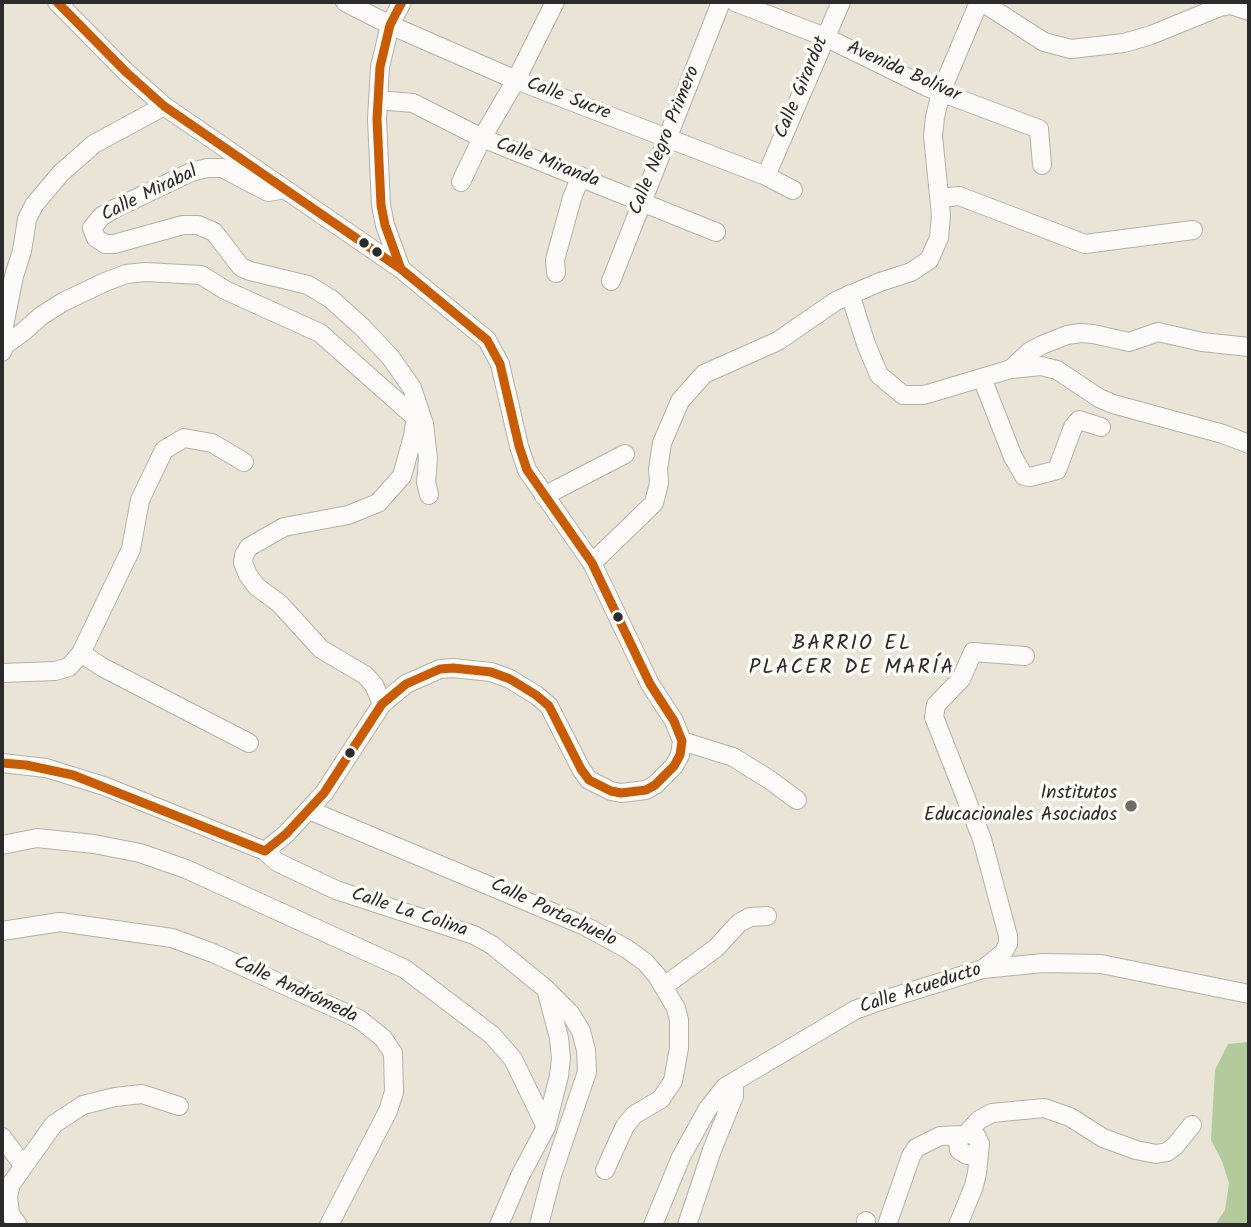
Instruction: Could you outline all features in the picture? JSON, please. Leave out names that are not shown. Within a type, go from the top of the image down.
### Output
[{"type":"street","points":[[57,2],[126,72],[164,106],[401,269],[479,330],[495,351],[527,470],[592,562],[650,684],[674,721],[682,741],[680,755],[674,766],[655,785],[646,790],[621,793],[611,791],[589,780],[549,706],[536,695],[500,676],[473,669],[439,669],[406,684],[382,704],[340,770],[310,810],[265,851]]},
{"type":"street","name":"Calle Sucre","points":[[345,2],[390,25],[516,80],[766,176],[793,190]]},
{"type":"street","points":[[401,269],[385,225],[381,205],[377,119],[380,66],[390,25],[402,2]]},
{"type":"street","points":[[461,182],[555,2]]},
{"type":"street","name":"Calle Negro Primero","points":[[611,281],[721,2]]},
{"type":"street","name":"Avenida Bolívar","points":[[735,2],[825,37],[942,92],[1039,129],[1042,165]]},
{"type":"street","name":"Calle Girardot","points":[[766,176],[841,2]]},
{"type":"street","points":[[592,562],[654,503],[659,483],[662,443],[680,401],[695,382],[718,366],[778,341],[836,301],[911,272],[929,260],[939,238],[941,198],[933,136],[935,117],[942,92],[980,2],[1044,42],[1071,49],[1124,43],[1220,7],[1241,6]]},
{"type":"street","name":"Calle Miranda","points":[[378,100],[413,103],[482,138],[716,232]]},
{"type":"street","points":[[3,348],[4,326],[14,276],[22,251],[27,219],[34,205],[61,173],[94,144],[164,106]]},
{"type":"street","name":"Calle Mirabal","points":[[283,189],[268,192],[222,168],[207,169],[191,173],[116,208],[102,216],[92,228],[96,238],[105,244],[114,244],[183,225],[206,228],[214,232],[241,267],[308,285],[331,299],[391,358],[412,388],[426,435],[426,482],[429,495]]},
{"type":"street","points":[[556,273],[555,260],[581,176]]},
{"type":"street","points":[[941,198],[959,197],[1085,244],[1193,230]]},
{"type":"street","points":[[3,348],[41,316],[105,282],[127,274],[145,272],[201,275],[225,290],[320,333],[417,411],[402,476],[378,503],[348,515],[284,527],[249,547],[243,563],[257,587],[279,603],[321,649],[365,675],[374,685],[382,704]]},
{"type":"street","points":[[850,295],[879,375],[904,395],[923,395],[1011,369],[1041,366],[1057,370],[1099,398],[1113,404],[1223,434],[1249,444]]},
{"type":"street","points":[[1011,369],[1035,348],[1053,339],[1081,333],[1129,342],[1158,332],[1192,340],[1249,347]]},
{"type":"street","points":[[982,377],[1013,457],[1024,476],[1031,477],[1057,470],[1073,427],[1079,420],[1101,427]]},
{"type":"street","points":[[1223,434],[1249,430]]},
{"type":"street","points":[[2,673],[55,671],[69,667],[81,653],[131,550],[140,500],[164,450],[184,438],[212,443],[244,463]]},
{"type":"street","points":[[544,496],[625,454]]},
{"type":"street","points":[[983,970],[1003,953],[1008,944],[1008,936],[982,839],[934,717],[936,705],[961,679],[973,652],[1025,656]]},
{"type":"street","points":[[81,653],[102,667],[249,743]]},
{"type":"street","points":[[682,741],[733,757],[770,779],[797,800]]},
{"type":"street","name":"Calle La Colina","points":[[2,763],[73,775],[265,851],[277,862],[336,890],[474,935],[492,945],[546,989],[570,1013],[581,1031],[586,1050],[587,1072],[552,1175],[539,1225]]},
{"type":"street","name":"Calle Portachuelo","points":[[310,810],[585,926],[645,962],[664,986],[679,1020],[679,1048],[673,1081],[661,1098],[634,1115],[625,1126],[605,1170]]},
{"type":"street","points":[[2,845],[37,838],[94,844],[140,853],[186,869],[405,969],[492,1035],[513,1059],[546,1127]]},
{"type":"street","points":[[664,986],[716,948],[739,923],[750,916],[767,916]]},
{"type":"street","name":"Calle Andrómeda","points":[[2,931],[60,922],[172,938],[213,953],[359,1018],[383,1038],[393,1053],[394,1092],[388,1111],[328,1225]]},
{"type":"street","name":"Calle Acueducto","points":[[653,1225],[681,1157],[707,1110],[725,1087],[855,1010],[892,996],[983,970],[1029,963],[1101,964],[1249,994]]},
{"type":"street","points":[[499,1225],[520,1175],[546,1127],[561,1058],[559,1038],[546,989]]},
{"type":"street","points":[[687,1225],[712,1150],[734,1096],[734,1082]]},
{"type":"street","points":[[18,1225],[10,1214],[7,1185],[54,1124],[83,1105],[115,1097],[142,1094],[179,1106]]},
{"type":"street","points":[[958,1225],[970,1194],[968,1144],[987,1116],[1029,1108],[1052,1110],[1070,1117],[1103,1138],[1136,1150],[1156,1153],[1167,1152],[1175,1146],[1192,1125]]},
{"type":"street","points":[[887,1225],[911,1156],[916,1149],[940,1136],[968,1144]]},
{"type":"street","points":[[2,1137],[12,1154],[23,1165]]},
{"type":"green space","points":[[1249,1042],[1249,1225],[1215,1225],[1225,1210],[1229,1183],[1211,1140],[1215,1070],[1228,1044]]},
{"type":"transit line","points":[[2,763],[73,775],[265,851],[286,834],[324,793],[382,704],[406,684],[440,669],[491,672],[510,679],[536,695],[549,706],[589,780],[611,791],[621,793],[646,790],[655,785],[674,766],[680,755],[682,741],[674,721],[650,684],[592,563],[527,470],[500,364],[487,340],[401,269],[164,106],[126,72],[57,2]]},
{"type":"transit line","points":[[401,269],[385,225],[381,205],[377,119],[380,67],[390,25],[402,2]]},
{"type":"place","name":"Institutos Educacionales Asociados","points":[[1131,806]]},
{"type":"district","name":"BARRIO EL PLACER DE MARÍA","points":[[852,657]]}]
